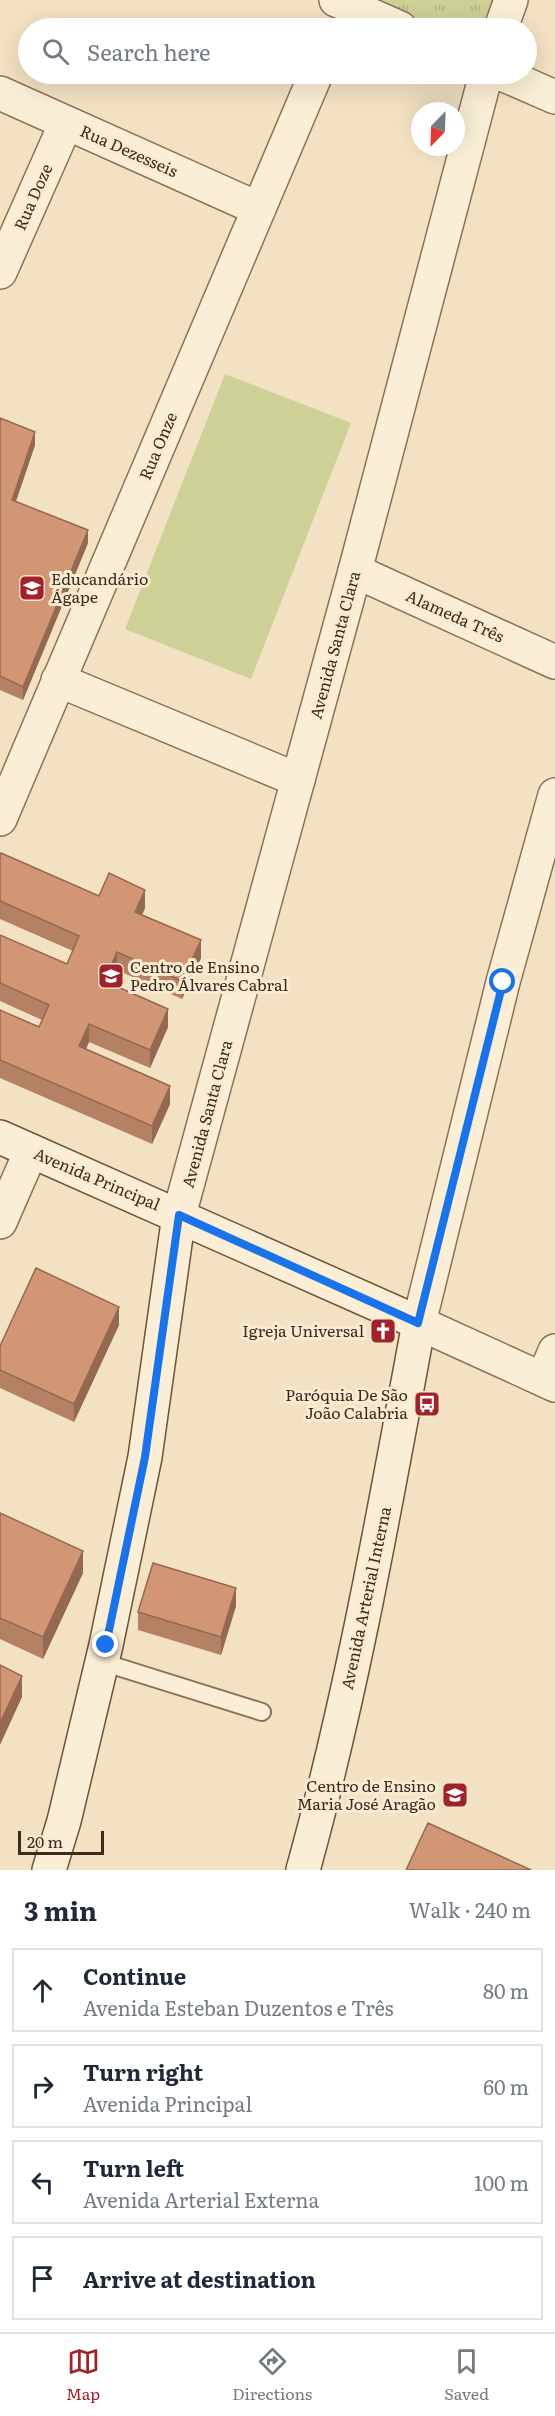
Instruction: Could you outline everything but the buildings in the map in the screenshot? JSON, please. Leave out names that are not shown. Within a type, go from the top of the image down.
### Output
[{"type":"street","points":[[505,18],[512,0]]},
{"type":"street","points":[[342,8],[371,18]]},
{"type":"street","name":"Rua Onze","points":[[0,819],[312,84]]},
{"type":"street","name":"Avenida Santa Clara","points":[[49,1870],[64,1821],[102,1662],[145,1457],[179,1215],[355,571],[483,84]]},
{"type":"street","points":[[525,84],[555,97]]},
{"type":"street","name":"Rua Dezesseis","points":[[0,93],[259,209]]},
{"type":"street","name":"Rua Doze","points":[[0,272],[66,123]]},
{"type":"street","name":"Alameda Três","points":[[355,571],[555,662]]},
{"type":"street","points":[[58,680],[298,780]]},
{"type":"street","name":"Avenida Arterial Interna","points":[[303,1870],[328,1777],[372,1571],[418,1323],[503,982],[555,795]]},
{"type":"street","name":"Avenida Principal","points":[[0,1137],[418,1323],[551,1372]]},
{"type":"street","points":[[0,1222],[31,1151]]},
{"type":"lane","points":[[102,1662],[262,1712]]},
{"type":"green space","points":[[359,0],[503,0],[496,18],[403,18]]},
{"type":"green space","points":[[225,374],[351,423],[251,679],[125,629]]},
{"type":"place","name":"Educandário Ágape","points":[[32,588]]},
{"type":"place","name":"Centro de Ensino Pedro Álvares Cabral","points":[[111,976]]},
{"type":"place","name":"Igreja Universal","points":[[383,1331]]},
{"type":"place","name":"Paróquia De São João Calabria","points":[[427,1404]]},
{"type":"place","name":"Centro de Ensino Maria José Aragão","points":[[455,1795]]},
{"type":"route","points":[[106,1645],[145,1457],[179,1215],[418,1323],[503,982]]}]
